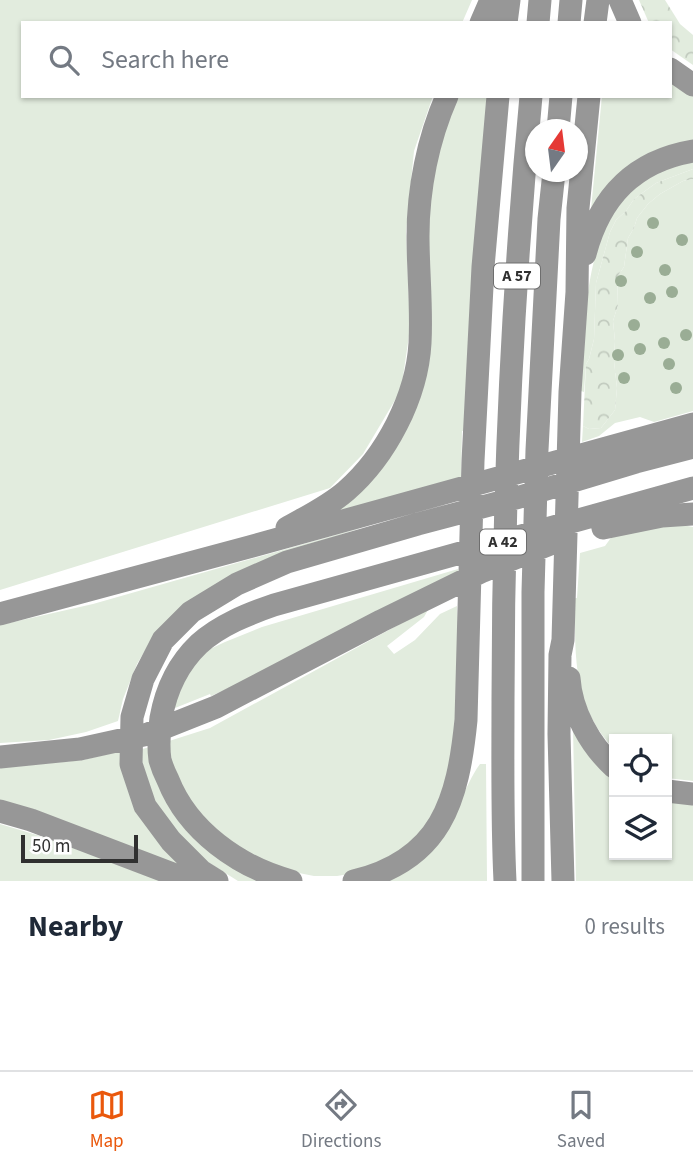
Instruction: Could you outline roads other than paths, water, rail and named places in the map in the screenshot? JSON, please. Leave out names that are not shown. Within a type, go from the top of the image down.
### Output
[{"type":"highway","points":[[595,21],[597,0]]},
{"type":"highway","points":[[620,0],[629,21]]},
{"type":"highway","points":[[672,70],[693,85]]},
{"type":"highway","points":[[249,547],[310,515],[344,493],[381,453],[401,417],[414,378],[420,346],[418,234],[423,177],[431,140],[446,98]]},
{"type":"highway","points":[[354,881],[371,877],[421,849],[436,831],[453,796],[462,759],[466,720],[473,461],[483,267],[498,98]]},
{"type":"highway","name":"A 57","points":[[505,881],[503,598],[507,456],[520,217],[531,98]]},
{"type":"highway","points":[[559,119],[561,98]]},
{"type":"highway","points":[[563,881],[560,655],[563,640],[578,208],[589,98]]},
{"type":"highway","points":[[576,292],[590,236],[602,209],[617,190],[638,172],[658,160],[693,151]]},
{"type":"highway","name":"A 57","points":[[533,881],[533,592],[537,450],[553,182]]},
{"type":"highway","points":[[0,614],[693,424]]},
{"type":"highway","name":"A 42","points":[[217,881],[201,871],[171,841],[145,806],[131,764],[132,717],[143,679],[163,640],[191,612],[237,584],[287,562],[693,447]]},
{"type":"highway","name":"A 42","points":[[291,881],[252,867],[221,848],[192,822],[173,795],[160,762],[160,725],[171,682],[184,660],[200,643],[223,627],[252,613],[693,488]]},
{"type":"highway","name":"A 42","points":[[579,532],[669,496]]},
{"type":"highway","points":[[0,757],[80,749],[148,734],[216,707],[483,571],[579,532],[662,516],[693,514]]},
{"type":"highway","points":[[563,640],[568,656],[570,691],[577,710],[590,740],[609,761]]},
{"type":"highway","points":[[672,791],[693,794]]},
{"type":"highway","points":[[0,811],[31,820],[191,881]]}]
